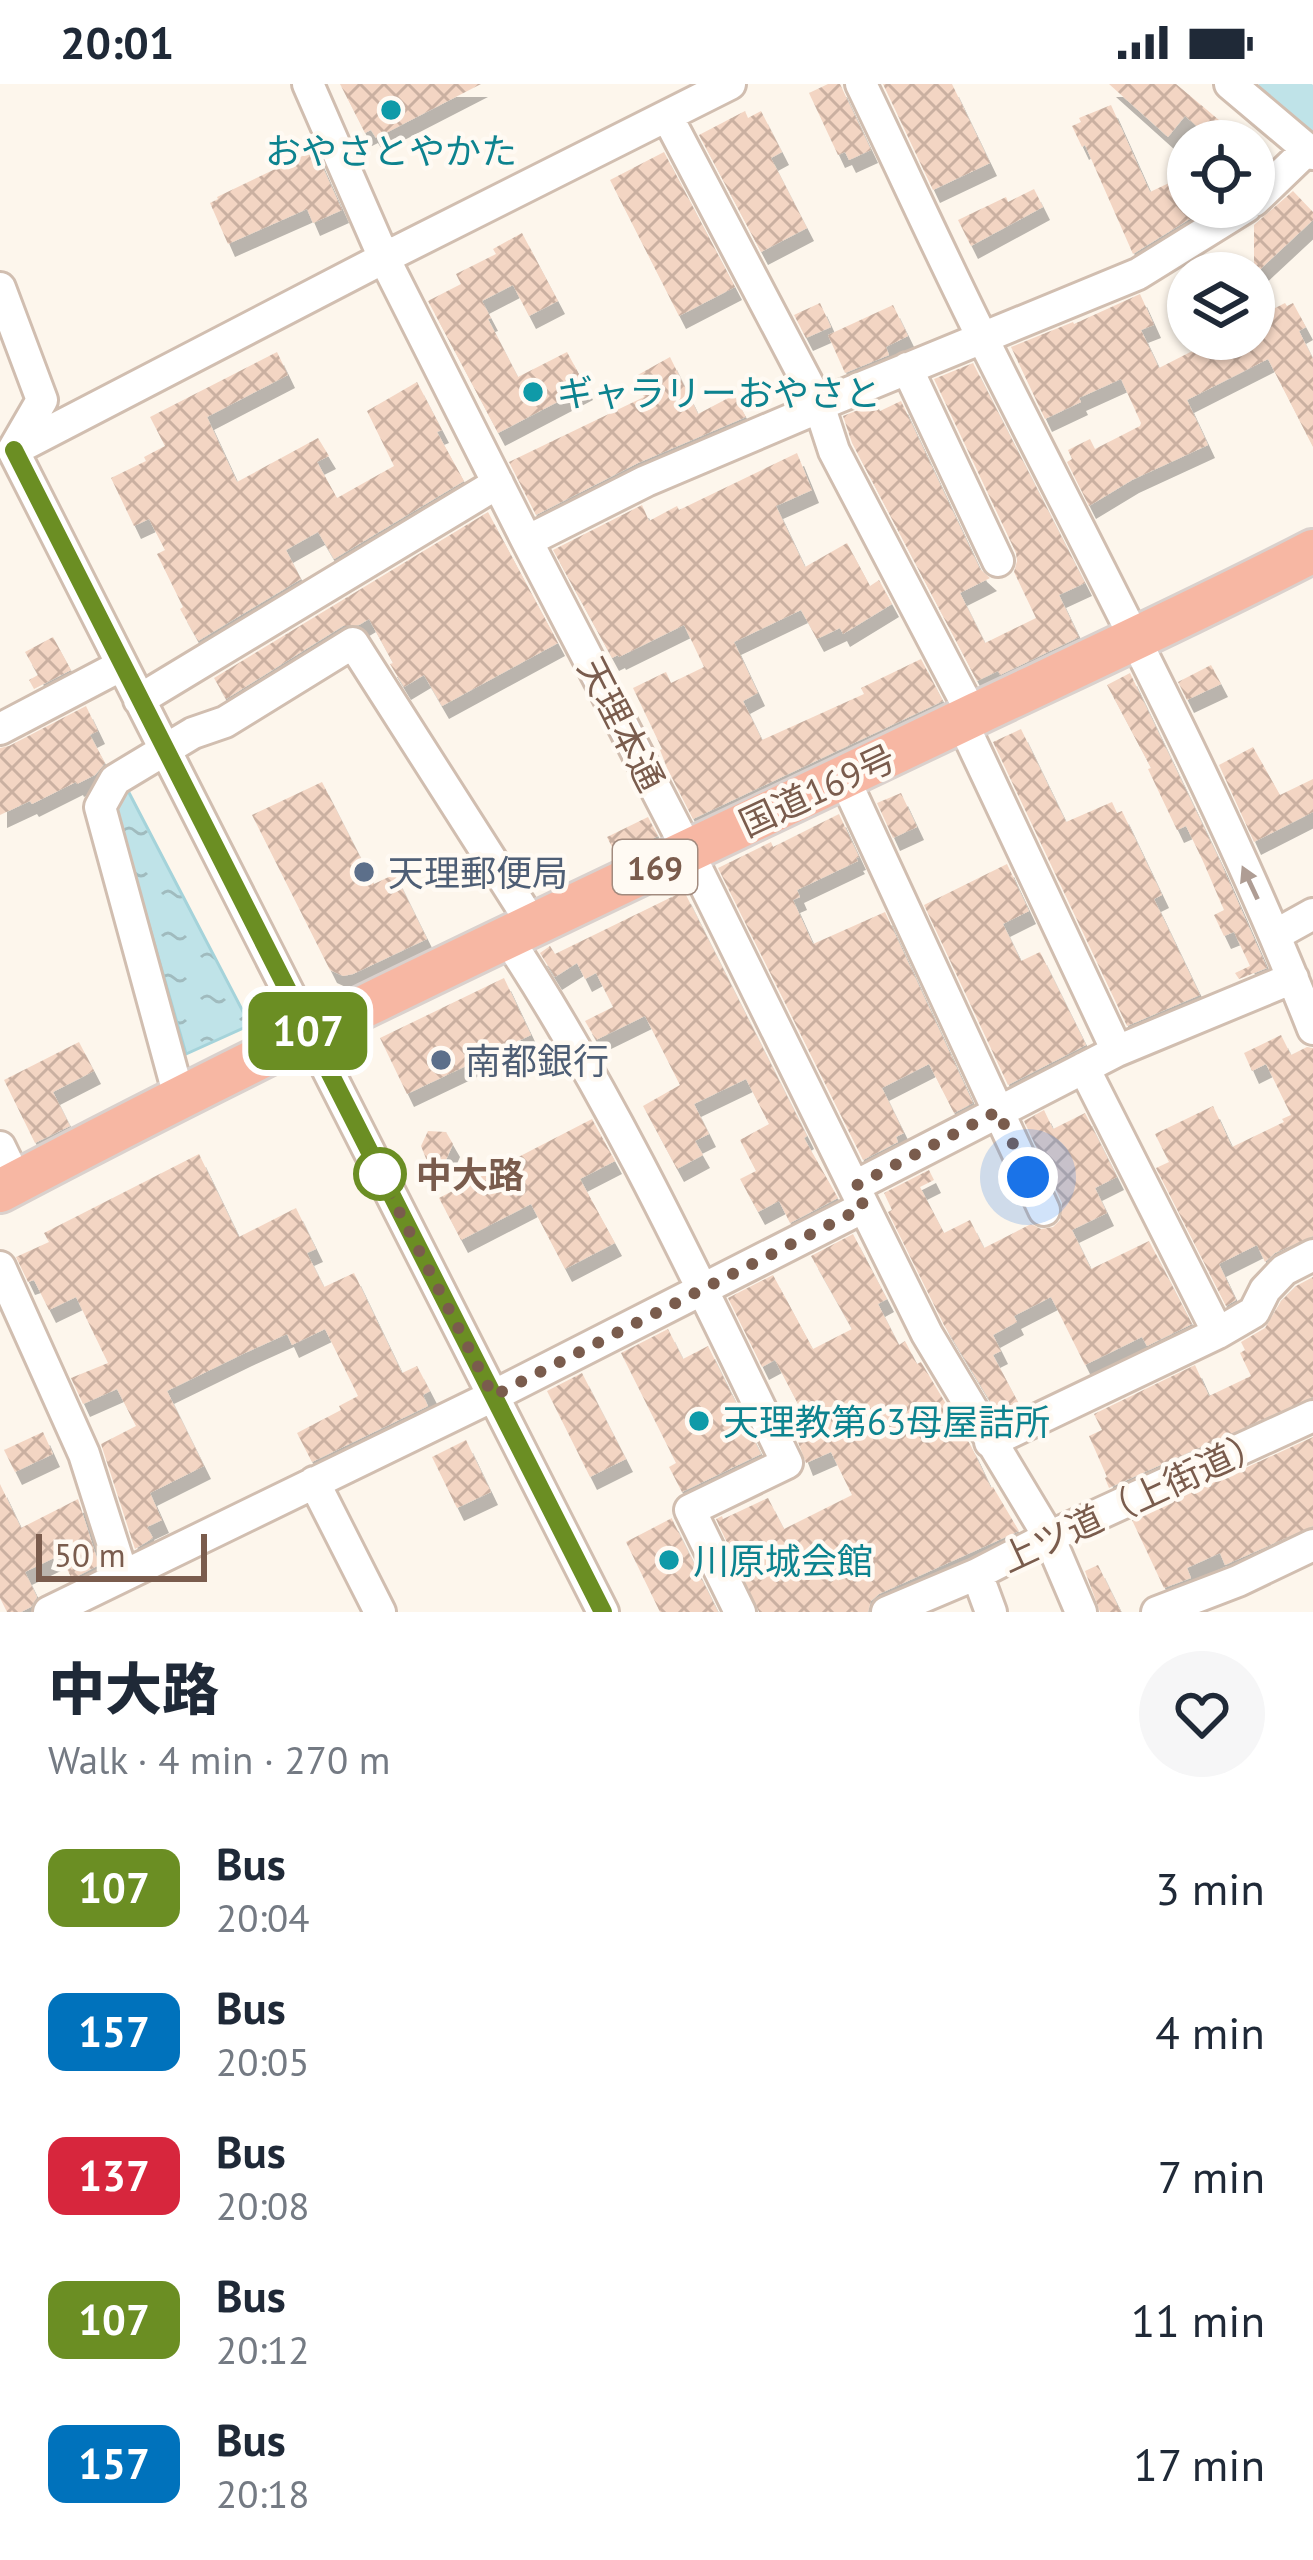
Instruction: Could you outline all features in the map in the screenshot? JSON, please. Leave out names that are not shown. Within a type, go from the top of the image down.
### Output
[{"type":"highway","name":"国道169号","points":[[6,1174],[180,1100],[1313,551]]},
{"type":"street","name":"天理本通","points":[[308,84],[384,258],[688,851],[927,1334],[1048,1537],[1081,1612]]},
{"type":"street","points":[[7,454],[730,84]]},
{"type":"street","points":[[861,84],[1136,639],[1275,935],[1313,1029]]},
{"type":"street","points":[[1230,84],[1310,151],[1275,182]]},
{"type":"street","points":[[667,116],[819,405],[834,451],[968,719],[1117,1051]]},
{"type":"street","points":[[527,541],[819,405],[1138,274],[1214,228]]},
{"type":"street","points":[[0,288],[42,400],[7,454]]},
{"type":"street","points":[[907,368],[998,561]]},
{"type":"street","points":[[7,454],[122,665],[603,1612]]},
{"type":"street","points":[[139,700],[498,484]]},
{"type":"street","points":[[180,1100],[100,807],[115,780],[193,733],[225,722],[353,643],[524,911],[519,933],[788,1463],[690,1510],[740,1612]]},
{"type":"street","points":[[0,729],[122,665]]},
{"type":"street","points":[[844,778],[1044,1210]]},
{"type":"street","points":[[1275,935],[1313,914]]},
{"type":"street","points":[[49,1612],[91,1603],[123,1576],[703,1291],[998,1111],[1117,1051],[1293,978]]},
{"type":"street","points":[[1084,1068],[1218,1333]]},
{"type":"street","points":[[990,1442],[1218,1333],[1254,1312],[1265,1290],[1284,1270],[1313,1255]]},
{"type":"street","points":[[0,1267],[84,1454],[123,1576]]},
{"type":"street","name":"上ツ道（上街道）","points":[[887,1612],[1313,1416]]},
{"type":"street","points":[[314,1482],[380,1612]]},
{"type":"street","points":[[1157,1612],[1313,1545]]},
{"type":"street","points":[[976,1574],[991,1612]]},
{"type":"water","points":[[125,785],[250,1025],[186,1054],[119,821],[115,793]]},
{"type":"building","name":"おやさとやかた","points":[[340,84],[481,84],[376,138],[371,130],[365,133]]},
{"type":"building","points":[[840,84],[871,150],[849,160],[845,152],[838,155],[809,93]]},
{"type":"building","points":[[883,84],[952,84],[990,163],[933,190]]},
{"type":"building","points":[[1109,84],[1176,84],[1219,120],[1185,116],[1167,120],[1167,136]]},
{"type":"building","points":[[1111,105],[1150,192],[1167,184],[1167,228],[1175,228],[1133,254],[1072,126],[1081,122],[1079,118]]},
{"type":"building","points":[[745,111],[748,118],[761,111],[782,152],[771,158],[807,228],[761,252],[699,135]]},
{"type":"building","points":[[315,150],[342,210],[313,223],[307,209],[228,244],[210,203]]},
{"type":"building","points":[[664,152],[735,287],[679,316],[610,180]]},
{"type":"building","points":[[1034,189],[1043,207],[971,246],[958,220]]},
{"type":"building","points":[[1293,191],[1313,212],[1313,220],[1275,255],[1254,252],[1254,228],[1275,228],[1275,207]]},
{"type":"building","points":[[522,233],[558,301],[529,316],[513,285],[482,301],[488,319],[518,377],[567,352],[586,387],[498,433],[428,301],[461,284],[456,274],[496,254],[493,249]]},
{"type":"building","points":[[1140,294],[1154,325],[1141,330],[1159,368],[1175,360],[1266,360],[1187,400],[1208,445],[1089,506],[1067,462],[1072,459],[1068,450],[1090,439],[1095,449],[1140,426],[1121,379],[1045,419],[1011,347]]},
{"type":"building","points":[[820,303],[831,327],[806,338],[794,315]]},
{"type":"building","points":[[1285,303],[1293,303],[1306,327],[1299,331],[1313,359],[1313,447],[1269,360],[1275,360],[1275,308]]},
{"type":"building","points":[[893,305],[908,336],[886,347],[889,355],[845,373],[828,335]]},
{"type":"building","points":[[277,352],[288,375],[207,417],[237,482],[318,438],[329,456],[317,462],[337,498],[394,466],[367,411],[417,382],[464,481],[334,559],[318,532],[286,550],[301,579],[198,641],[157,554],[165,550],[149,519],[134,526],[111,478],[165,446],[150,417]]},
{"type":"building","points":[[670,357],[698,414],[734,395],[746,417],[638,463],[536,515],[509,462],[644,397],[636,376]]},
{"type":"building","points":[[973,363],[1085,583],[1059,595],[1079,637],[1000,675],[998,671],[977,681],[852,443],[843,416],[876,403],[880,411],[901,401],[980,569],[990,578],[960,593],[985,643],[1036,618],[1014,572],[1016,553],[934,379]]},
{"type":"building","points":[[797,453],[812,490],[776,506],[805,567],[847,543],[870,586],[879,580],[892,604],[843,634],[840,628],[817,639],[801,610],[734,642],[758,693],[743,701],[762,740],[864,694],[861,688],[921,659],[943,701],[693,819],[633,688],[666,672],[671,683],[704,667],[684,625],[612,658],[553,550],[642,505],[649,521],[677,506],[679,510]]},
{"type":"building","points":[[488,512],[558,643],[442,706],[424,675],[404,687],[369,619],[343,626],[226,699],[214,678]]},
{"type":"building","points":[[53,637],[71,670],[34,689],[29,680],[38,675],[25,652]]},
{"type":"building","points":[[1211,665],[1221,684],[1187,700],[1178,682]]},
{"type":"building","points":[[1130,673],[1267,968],[1239,979],[1235,973],[1250,966],[1234,932],[1224,936],[1214,915],[1224,910],[1202,859],[1186,826],[1177,830],[1107,685]]},
{"type":"building","points":[[86,706],[98,731],[90,735],[105,763],[95,775],[77,784],[0,815],[0,748]]},
{"type":"building","points":[[1021,729],[1066,822],[1112,802],[1117,813],[1122,811],[1162,895],[1154,899],[1200,995],[1127,1026],[993,742]]},
{"type":"building","points":[[1253,747],[1280,795],[1313,779],[1313,812],[1254,842],[1219,765]]},
{"type":"building","points":[[322,782],[374,884],[395,874],[427,939],[343,976],[330,970],[252,815]]},
{"type":"building","points":[[901,793],[917,827],[893,838],[877,803]]},
{"type":"building","points":[[839,814],[858,861],[797,890],[800,897],[793,900],[813,944],[885,912],[973,1103],[954,1113],[929,1064],[882,1088],[904,1133],[896,1137],[898,1142],[863,1160],[718,868]]},
{"type":"building","points":[[648,817],[658,836],[617,857],[607,837]]},
{"type":"building","points":[[1007,864],[1029,911],[1003,924],[1021,961],[1040,952],[1086,1045],[1008,1085],[924,905]]},
{"type":"building","points":[[684,891],[838,1198],[790,1223],[779,1201],[758,1212],[740,1179],[756,1171],[740,1140],[769,1124],[746,1079],[694,1104],[709,1134],[695,1141],[703,1155],[677,1169],[643,1106],[680,1085],[645,1016],[596,1040],[585,1021],[613,1007],[596,973],[585,979],[577,963],[555,977],[540,953],[550,946],[555,954]]},
{"type":"building","points":[[504,978],[531,1035],[407,1094],[380,1038]]},
{"type":"building","points":[[1281,1035],[1291,1055],[1313,1048],[1313,1236],[1265,1262],[1257,1245],[1219,1264],[1236,1300],[1226,1306],[1156,1168],[1169,1162],[1155,1134],[1213,1106],[1232,1147],[1284,1122],[1291,1115],[1266,1064],[1252,1071],[1244,1053]]},
{"type":"building","points":[[79,1042],[94,1071],[53,1092],[70,1126],[35,1143],[4,1080]]},
{"type":"building","points":[[1044,1110],[1053,1129],[1085,1113],[1117,1177],[1095,1188],[1107,1213],[1072,1230],[1091,1269],[1149,1241],[1192,1324],[1147,1346],[1142,1337],[1085,1365],[1051,1297],[1014,1316],[1017,1322],[993,1335],[1001,1351],[993,1355],[1020,1406],[999,1416],[944,1325],[888,1212],[892,1210],[884,1193],[929,1170],[934,1180],[920,1187],[944,1233],[970,1220],[984,1248],[1031,1224],[1041,1229],[1053,1227],[1060,1220],[1062,1203],[1024,1121]]},
{"type":"building","points":[[592,1119],[615,1161],[580,1179],[615,1243],[565,1269],[531,1204],[461,1240],[439,1198]]},
{"type":"building","points":[[428,1131],[446,1132],[453,1144],[446,1160],[427,1161],[421,1146]]},
{"type":"building","points":[[199,1154],[239,1237],[296,1208],[316,1249],[307,1253],[324,1287],[354,1273],[402,1373],[417,1366],[430,1391],[423,1395],[428,1406],[312,1462],[297,1433],[358,1396],[325,1329],[292,1345],[287,1334],[167,1391],[204,1466],[150,1493],[162,1520],[147,1527],[153,1538],[135,1549],[101,1444],[136,1426],[117,1389],[83,1404],[71,1378],[108,1363],[76,1297],[49,1310],[16,1257],[49,1242],[44,1233]]},
{"type":"building","points":[[853,1234],[887,1299],[878,1304],[899,1345],[905,1341],[917,1364],[921,1362],[1019,1531],[879,1594],[868,1612],[759,1612],[716,1519],[768,1498],[784,1529],[852,1495],[831,1452],[806,1463],[796,1437],[811,1429],[775,1360],[762,1367],[728,1298],[773,1275],[813,1349],[852,1329],[811,1256]]},
{"type":"building","points":[[1313,1277],[1313,1397],[1109,1488],[1089,1436],[1102,1430],[1094,1414],[1195,1365],[1209,1396],[1251,1376],[1240,1353],[1245,1350],[1241,1342],[1265,1328],[1281,1301]]},
{"type":"building","name":"天理教第63母屋詰所","points":[[668,1329],[683,1359],[708,1346],[761,1454],[682,1492],[669,1467],[676,1463],[621,1353]]},
{"type":"building","points":[[582,1373],[626,1459],[590,1477],[547,1391]]},
{"type":"building","points":[[43,1432],[53,1454],[15,1472],[4,1450]]},
{"type":"building","points":[[1313,1437],[1313,1526],[1225,1565],[1220,1553],[1187,1568],[1191,1578],[1164,1588],[1132,1520]]},
{"type":"building","points":[[466,1440],[491,1492],[457,1508],[432,1457]]},
{"type":"building","points":[[0,1484],[21,1528],[78,1499],[99,1565],[72,1579],[60,1555],[25,1572],[37,1597],[21,1612],[7,1612],[0,1598]]},
{"type":"building","name":"川原城会館","points":[[672,1518],[718,1612],[660,1612],[626,1542]]},
{"type":"building","points":[[1098,1565],[1121,1612],[1100,1612],[1085,1571]]},
{"type":"waterway","points":[[1280,84],[1313,113]]},
{"type":"bus line","name":"107","points":[[14,450],[603,1612]]},
{"type":"place","name":"おやさとやかた","points":[[391,110]]},
{"type":"place","name":"ギャラリーおやさと","points":[[533,392]]},
{"type":"place","name":"天理郵便局","points":[[364,872]]},
{"type":"place","name":"南都銀行","points":[[441,1060]]},
{"type":"place","name":"中大路","points":[[380,1174]]},
{"type":"place","name":"天理教第63母屋詰所","points":[[699,1421]]},
{"type":"place","name":"川原城会館","points":[[669,1560]]},
{"type":"route","points":[[380,1174],[493,1396],[864,1207],[855,1186],[998,1111],[1028,1177]]}]
